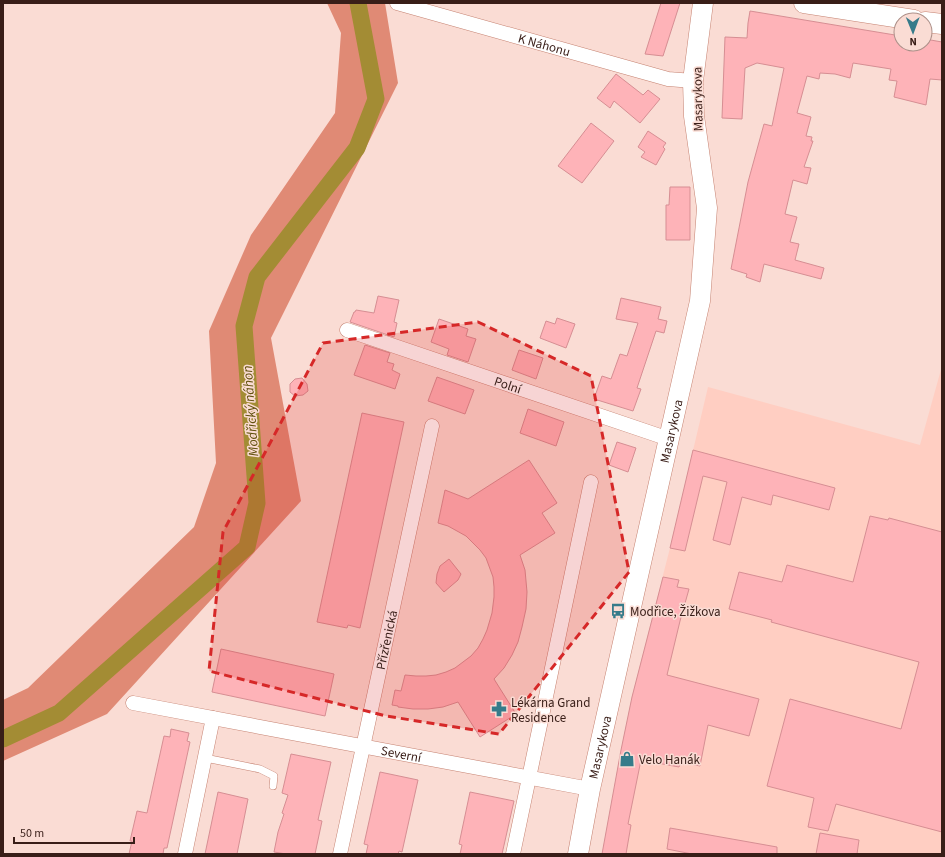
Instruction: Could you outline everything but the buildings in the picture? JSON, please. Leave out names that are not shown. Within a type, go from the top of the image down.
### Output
[{"type":"street","name":"K Náhonu","points":[[397,3],[668,79],[694,81]]},
{"type":"street","name":"Masarykova","points":[[578,854],[590,789],[700,301],[707,208],[694,116],[694,81],[703,3]]},
{"type":"street","points":[[804,3],[893,17]]},
{"type":"street","name":"Polní","points":[[347,330],[669,439]]},
{"type":"street","name":"Přízřenická","points":[[340,854],[432,426]]},
{"type":"street","points":[[513,854],[591,482]]},
{"type":"street","name":"Severní","points":[[133,703],[590,789]]},
{"type":"street","points":[[185,854],[213,718]]},
{"type":"lane","points":[[204,758],[260,769],[274,776],[273,786]]},
{"type":"highlighted area","points":[[478,322],[591,376],[629,572],[499,734],[386,716],[209,671],[223,532],[323,343]]},
{"type":"shaded area","points":[[327,3],[385,3],[398,83],[271,338],[301,501],[107,714],[3,761],[3,700],[28,688],[194,527],[216,463],[209,331],[251,235],[335,113],[341,33]]},
{"type":"shaded area","points":[[942,366],[942,854],[602,854],[632,696],[670,548],[708,387],[920,445]]},
{"type":"waterway","name":"Modřický náhon","points":[[3,739],[59,713],[247,547],[257,503],[244,326],[257,277],[357,148],[376,99],[358,3]]},
{"type":"place","name":"Modřice, Žižkova","points":[[618,611]]},
{"type":"place","name":"Lékárna Grand Residence","points":[[499,709]]},
{"type":"place","name":"Velo Hanák","points":[[627,759]]}]
